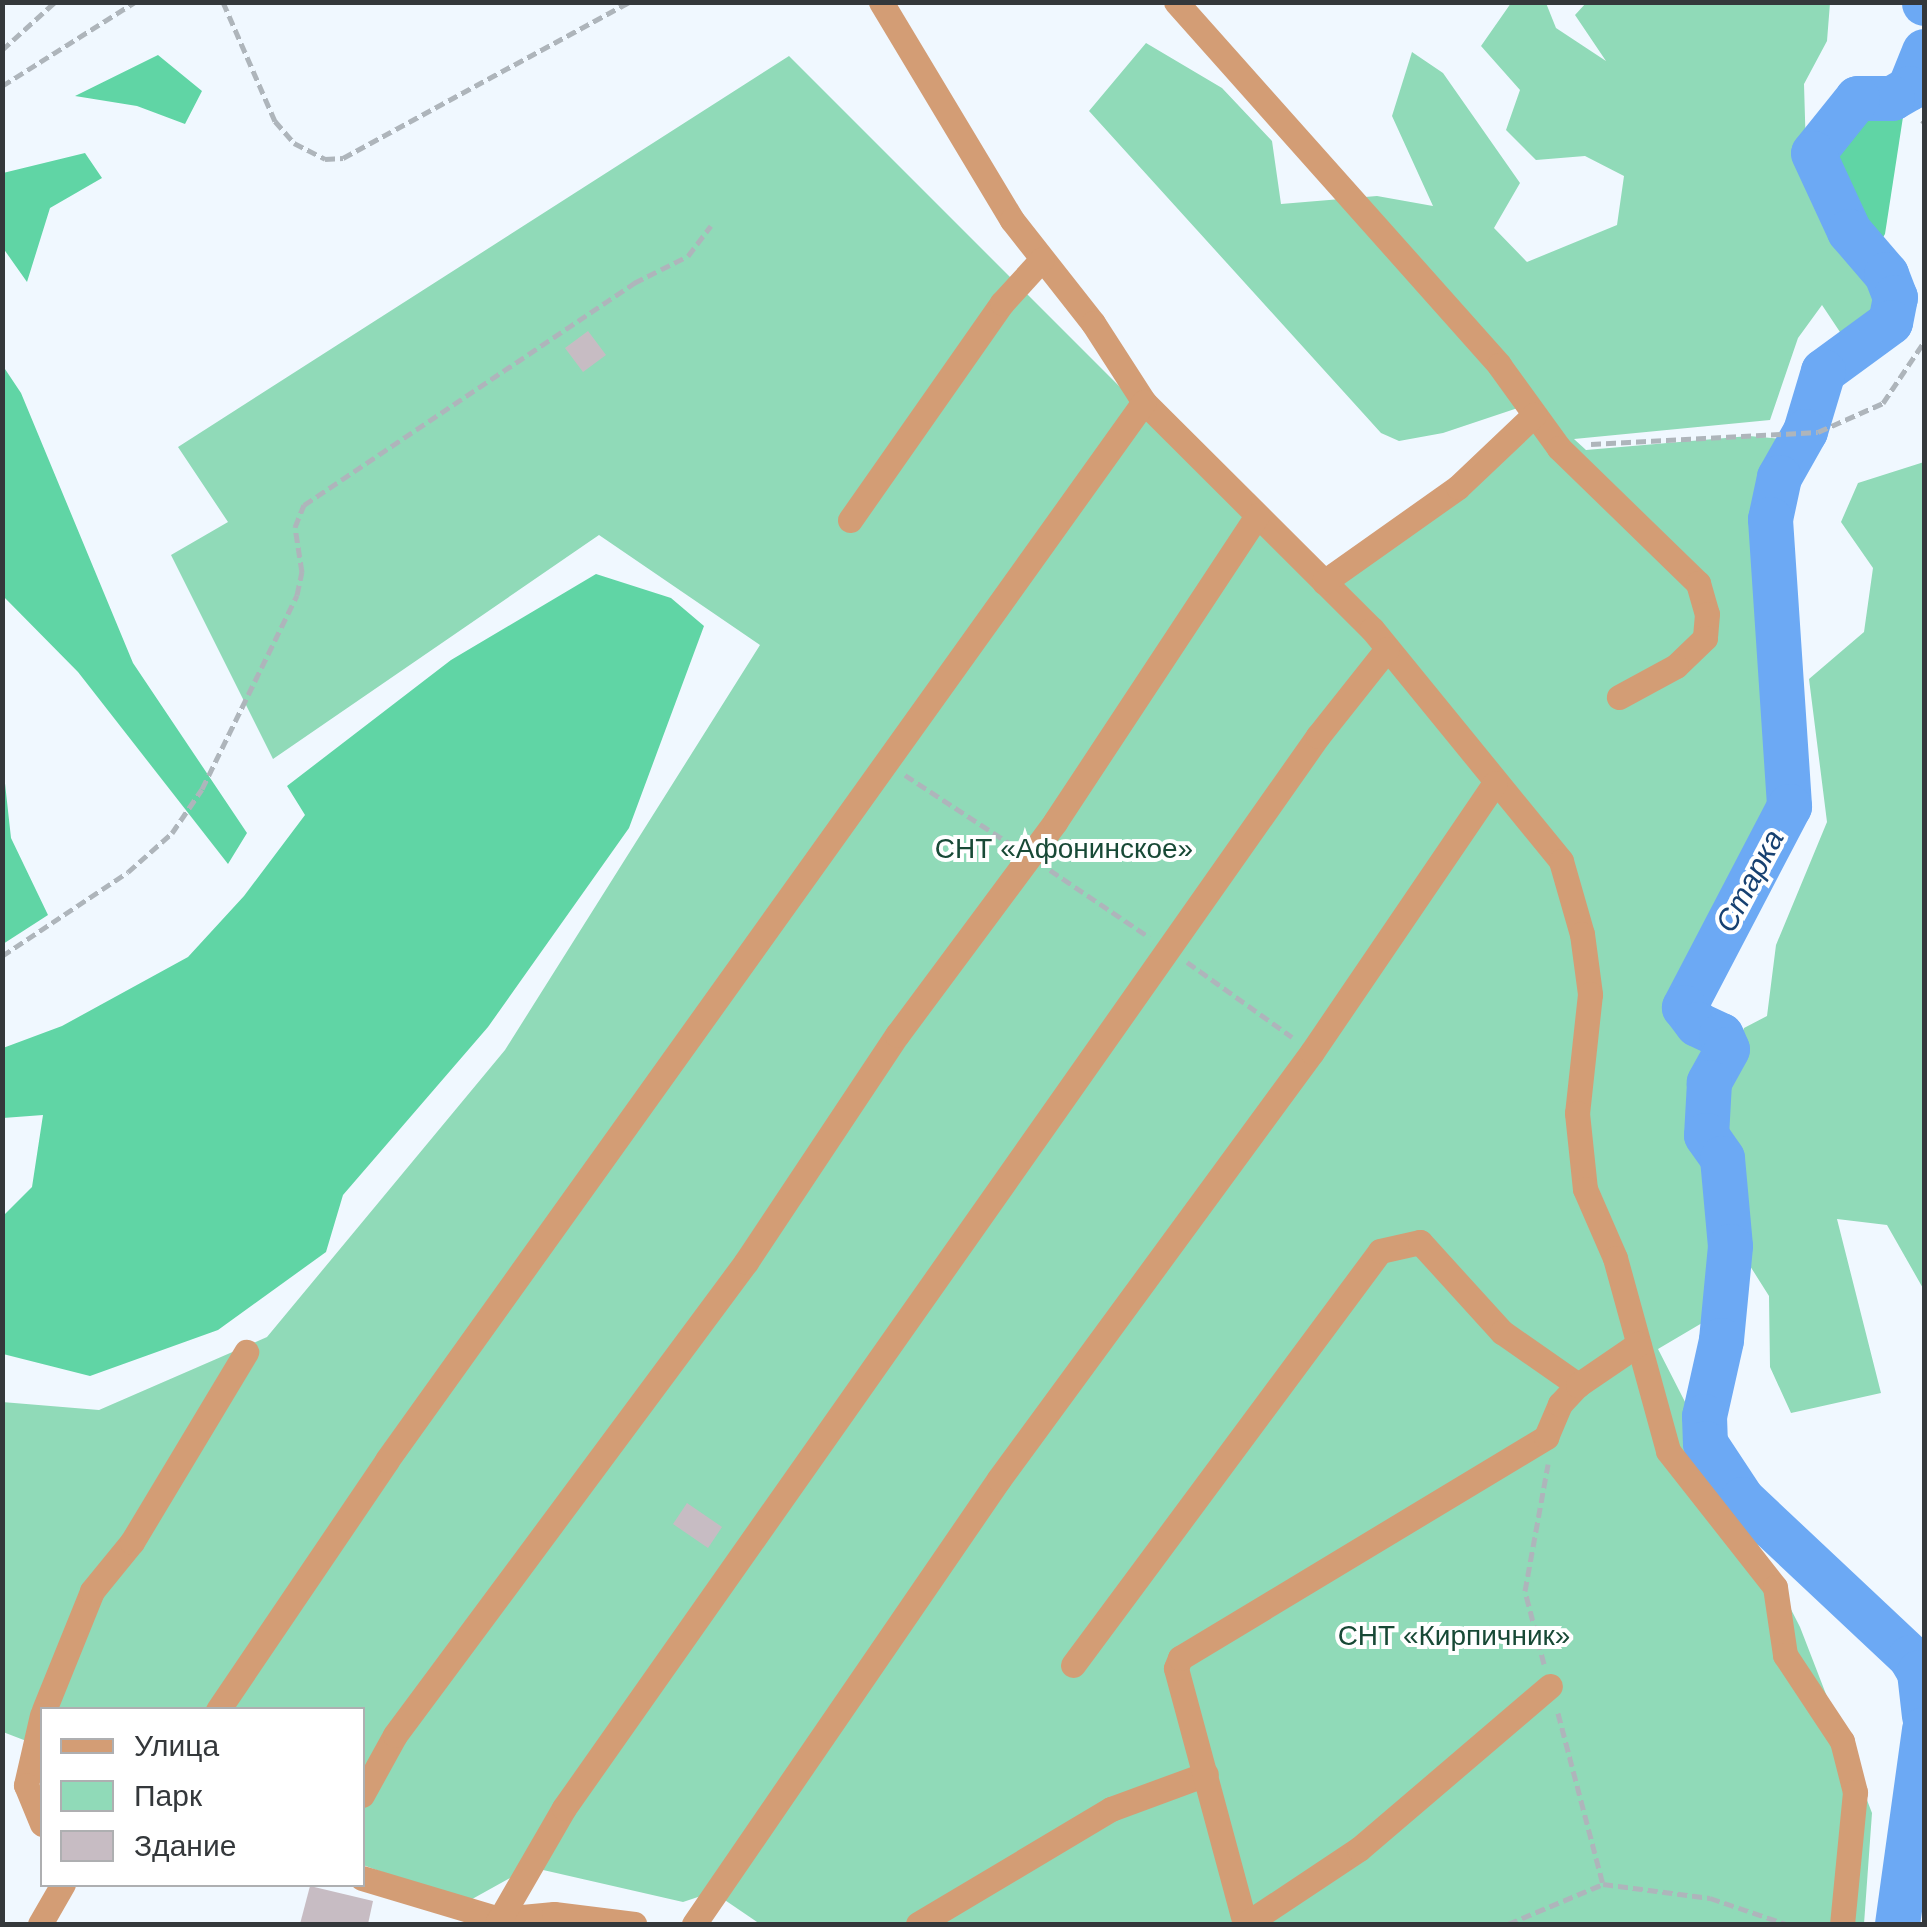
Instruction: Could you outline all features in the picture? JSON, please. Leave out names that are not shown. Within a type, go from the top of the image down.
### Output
[{"type":"lane","points":[[881,2],[1012,220],[1144,402],[1387,649],[1495,783],[1528,813],[1570,882],[1590,994],[1578,1075],[1581,1173],[1615,1258],[1668,1451],[1775,1586],[1785,1655],[1842,1741],[1854,1792],[1842,1924]]},
{"type":"lane","points":[[1176,2],[1499,365],[1559,448],[1688,571],[1705,598],[1705,638],[1694,653],[1620,697]]},
{"type":"lane","points":[[850,520],[1002,303],[1042,259]]},
{"type":"lane","points":[[220,1707],[660,1076],[890,764],[1144,402]]},
{"type":"lane","points":[[1324,582],[1458,487],[1534,415]]},
{"type":"lane","points":[[365,1790],[396,1734],[746,1262],[897,1035],[1029,856],[1214,590],[1257,516]]},
{"type":"lane","points":[[498,1922],[564,1808],[1169,950],[1387,649]]},
{"type":"lane","points":[[694,1924],[1000,1479],[1312,1052],[1495,783]]},
{"type":"lane","points":[[1073,1665],[1380,1251],[1420,1242],[1502,1332],[1578,1385]]},
{"type":"lane","points":[[1550,1686],[1358,1848],[1246,1924],[1176,1668],[1180,1658],[1546,1437],[1560,1404],[1578,1385],[1638,1344]]},
{"type":"lane","points":[[45,1707],[92,1591],[132,1542],[246,1352]]},
{"type":"lane","points":[[40,1725],[26,1785],[40,1819]]},
{"type":"lane","points":[[918,1924],[1111,1810],[1206,1774]]},
{"type":"lane","points":[[365,1879],[498,1922],[554,1914],[634,1924]]},
{"type":"lane","points":[[40,1924],[60,1887]]},
{"type":"path","points":[[2,50],[55,2]]},
{"type":"path","points":[[2,86],[55,47],[135,2]]},
{"type":"path","points":[[223,2],[275,120],[294,143],[325,159],[343,158],[630,2]]},
{"type":"path","points":[[2,956],[128,872],[172,833],[202,789],[297,595],[302,572],[295,527],[304,504],[634,284],[688,256],[711,226]]},
{"type":"path","points":[[1559,448],[1818,432],[1884,402],[1924,342]]},
{"type":"path","points":[[890,764],[1169,950],[1312,1052]]},
{"type":"path","points":[[1508,1924],[1602,1884],[1710,1898],[1786,1924]]},
{"type":"green space","points":[[1511,3],[1546,3],[1556,28],[1606,61],[1575,15],[1586,3],[1830,3],[1827,41],[1804,84],[1806,152],[1845,246],[1880,275],[1890,296],[1886,317],[1850,347],[1822,305],[1798,338],[1770,420],[1574,439],[1586,450],[1749,436],[1793,440],[1759,514],[1766,602],[1777,610],[1789,806],[1684,1007],[1697,1024],[1721,1035],[1727,1049],[1709,1082],[1706,1134],[1722,1158],[1730,1246],[1719,1313],[1658,1349],[1800,1627],[1872,1813],[1864,1924],[760,1924],[713,1892],[683,1902],[530,1867],[465,1903],[365,1866],[365,1707],[40,1707],[40,1746],[3,1732],[2,1402],[99,1410],[267,1337],[505,1050],[760,645],[599,535],[273,759],[171,555],[228,522],[178,447],[789,56],[1324,591],[1539,401],[1443,433],[1399,441],[1381,433],[1089,111],[1146,43],[1222,88],[1272,141],[1281,204],[1377,196],[1433,206],[1392,116],[1412,52],[1443,73],[1520,183],[1494,228],[1527,262],[1617,225],[1624,176],[1585,156],[1536,160],[1506,130],[1520,90],[1481,46]]},
{"type":"green space","points":[[158,55],[202,91],[185,124],[137,106],[75,96]]},
{"type":"green space","points":[[1860,101],[1905,104],[1885,234],[1876,249],[1851,229],[1816,153]]},
{"type":"green space","points":[[85,153],[102,178],[50,208],[27,282],[3,248],[3,173]]},
{"type":"green space","points":[[3,366],[21,393],[133,663],[247,833],[228,864],[78,672],[3,596]]},
{"type":"green space","points":[[1924,462],[1924,1290],[1887,1225],[1837,1219],[1881,1393],[1791,1413],[1770,1367],[1769,1296],[1745,1258],[1735,1151],[1719,1136],[1724,1086],[1744,1028],[1767,1016],[1776,945],[1827,822],[1809,679],[1864,632],[1873,568],[1841,522],[1858,483]]},
{"type":"green space","points":[[596,574],[671,598],[704,626],[629,828],[488,1027],[343,1195],[326,1252],[218,1330],[90,1376],[3,1354],[3,1216],[32,1187],[43,1115],[3,1118],[3,1048],[62,1026],[188,957],[244,896],[305,815],[287,786],[451,660]]},
{"type":"green space","points":[[3,765],[11,838],[48,915],[3,944]]},
{"type":"building","points":[[588,331],[606,355],[583,372],[565,348]]},
{"type":"building","points":[[687,1503],[722,1527],[708,1548],[673,1524]]},
{"type":"building","points":[[310,1887],[373,1901],[368,1924],[300,1924]]},
{"type":"waterway","name":"Старка","points":[[1924,51],[1909,88],[1892,98],[1857,98],[1813,153],[1849,231],[1886,274],[1895,297],[1890,322],[1823,371],[1805,431],[1779,477],[1770,519],[1789,806],[1684,1007],[1697,1024],[1721,1035],[1727,1049],[1709,1082],[1706,1135],[1722,1158],[1730,1246],[1721,1340],[1704,1416],[1705,1443],[1742,1499],[1910,1657],[1919,1672],[1924,1716]]},
{"type":"waterway","name":"Старка","points":[[1897,1924],[1924,1729]]},
{"type":"park label","name":"СНТ «Афонинское»","points":[[1064,849]]},
{"type":"park label","name":"СНТ «Кирпичник»","points":[[1454,1636]]}]
